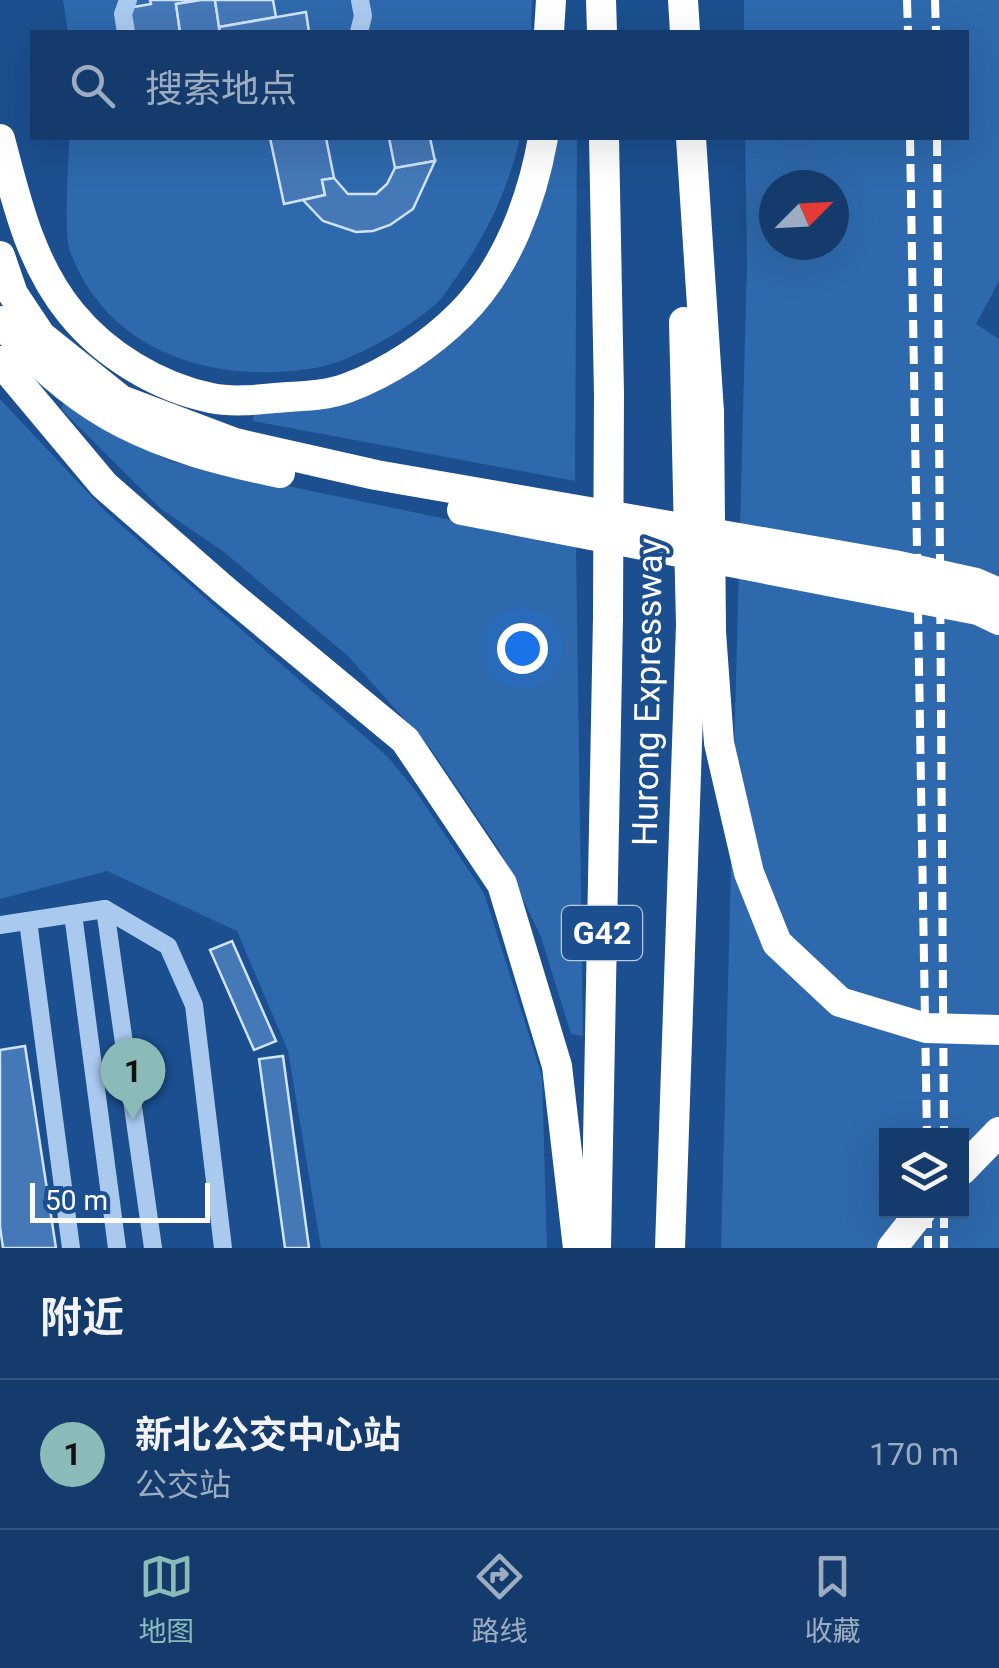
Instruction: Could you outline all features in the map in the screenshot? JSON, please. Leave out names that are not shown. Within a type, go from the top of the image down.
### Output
[{"type":"highway","points":[[550,30],[551,0]]},
{"type":"highway","points":[[601,0],[602,30]]},
{"type":"highway","points":[[677,30],[679,0]]},
{"type":"highway","points":[[679,0],[685,30]]},
{"type":"highway","points":[[0,139],[25,233],[54,290],[72,315],[115,357],[174,386],[214,399],[263,399],[345,389],[428,343],[462,313],[488,281],[514,236],[541,140]]},
{"type":"highway","name":"Hurong Expressway","points":[[596,1248],[608,618],[604,140]]},
{"type":"highway","name":"Hurong Expressway","points":[[670,1248],[701,628],[697,408],[679,140]]},
{"type":"highway","points":[[692,140],[697,408]]},
{"type":"highway","points":[[0,256],[12,294],[42,336],[121,400],[235,442],[376,475],[894,564],[999,593]]},
{"type":"highway","points":[[0,321],[71,393],[118,423],[164,444],[234,464],[376,494],[978,610],[999,620]]},
{"type":"highway","points":[[0,361],[104,485],[405,740],[502,884],[557,1066],[578,1248]]},
{"type":"highway","points":[[701,628],[719,743],[749,873],[777,943],[840,1002],[926,1028],[999,1030]]},
{"type":"highway","points":[[969,1163],[999,1132]]},
{"type":"highway","points":[[892,1248],[916,1218]]},
{"type":"lane","points":[[126,30],[128,0]]},
{"type":"lane","points":[[360,0],[360,30]]},
{"type":"lane","points":[[105,909],[153,1248]]},
{"type":"lane","points":[[0,925],[105,909],[168,946],[194,1004],[223,1248]]},
{"type":"lane","points":[[73,914],[117,1248]]},
{"type":"lane","points":[[28,921],[71,1248]]},
{"type":"shaded area","points":[[63,0],[532,0],[531,30],[68,30]]},
{"type":"shaded area","points":[[744,0],[999,0],[999,281],[976,324],[999,339],[999,1248],[721,1248],[747,262],[745,140],[969,140],[969,30],[744,30]]},
{"type":"shaded area","points":[[69,140],[519,140],[488,226],[435,305],[362,352],[315,368],[277,372],[203,365],[169,354],[137,337],[110,315],[87,286],[70,251]]},
{"type":"shaded area","points":[[556,140],[577,140],[575,481],[253,421],[254,409],[331,405],[497,288],[536,221]]},
{"type":"shaded area","points":[[0,399],[106,512],[387,756],[415,790],[484,893],[542,1076],[547,1248],[321,1248],[288,1051],[237,931],[107,871],[0,899]]},
{"type":"shaded area","points":[[64,401],[106,430],[172,462],[576,546],[583,1036],[571,1034],[541,937],[500,851],[431,749],[348,656],[224,552],[161,509],[61,409]]},
{"type":"building","points":[[150,0],[201,0],[176,4],[180,30],[132,30],[128,8],[151,4]]},
{"type":"building","points":[[215,0],[220,30],[180,30],[176,4]]},
{"type":"building","points":[[215,0],[273,0],[276,17],[219,27]]},
{"type":"building","points":[[306,12],[309,30],[220,30],[219,27]]},
{"type":"building","points":[[270,140],[326,140],[334,178],[322,180],[325,195],[284,204]]},
{"type":"building","points":[[389,140],[430,140],[435,161],[395,168]]},
{"type":"building","points":[[435,161],[413,209],[373,231],[356,232],[323,221],[303,200],[325,195],[322,180],[334,178],[348,194],[376,194],[395,168]]},
{"type":"building","points":[[232,941],[276,1041],[254,1050],[210,950]]},
{"type":"building","points":[[25,1046],[56,1248],[3,1248],[0,1050]]},
{"type":"building","points":[[283,1056],[309,1248],[285,1248],[259,1059]]},
{"type":"railway","points":[[907,0],[908,30]]},
{"type":"railway","points":[[935,0],[936,30]]},
{"type":"railway","points":[[910,140],[927,1128]]},
{"type":"railway","points":[[937,140],[944,1128]]},
{"type":"railway","points":[[928,1218],[928,1248]]},
{"type":"railway","points":[[944,1218],[944,1248]]},
{"type":"place","name":"新北公交中心站","points":[[133,1120]]}]
